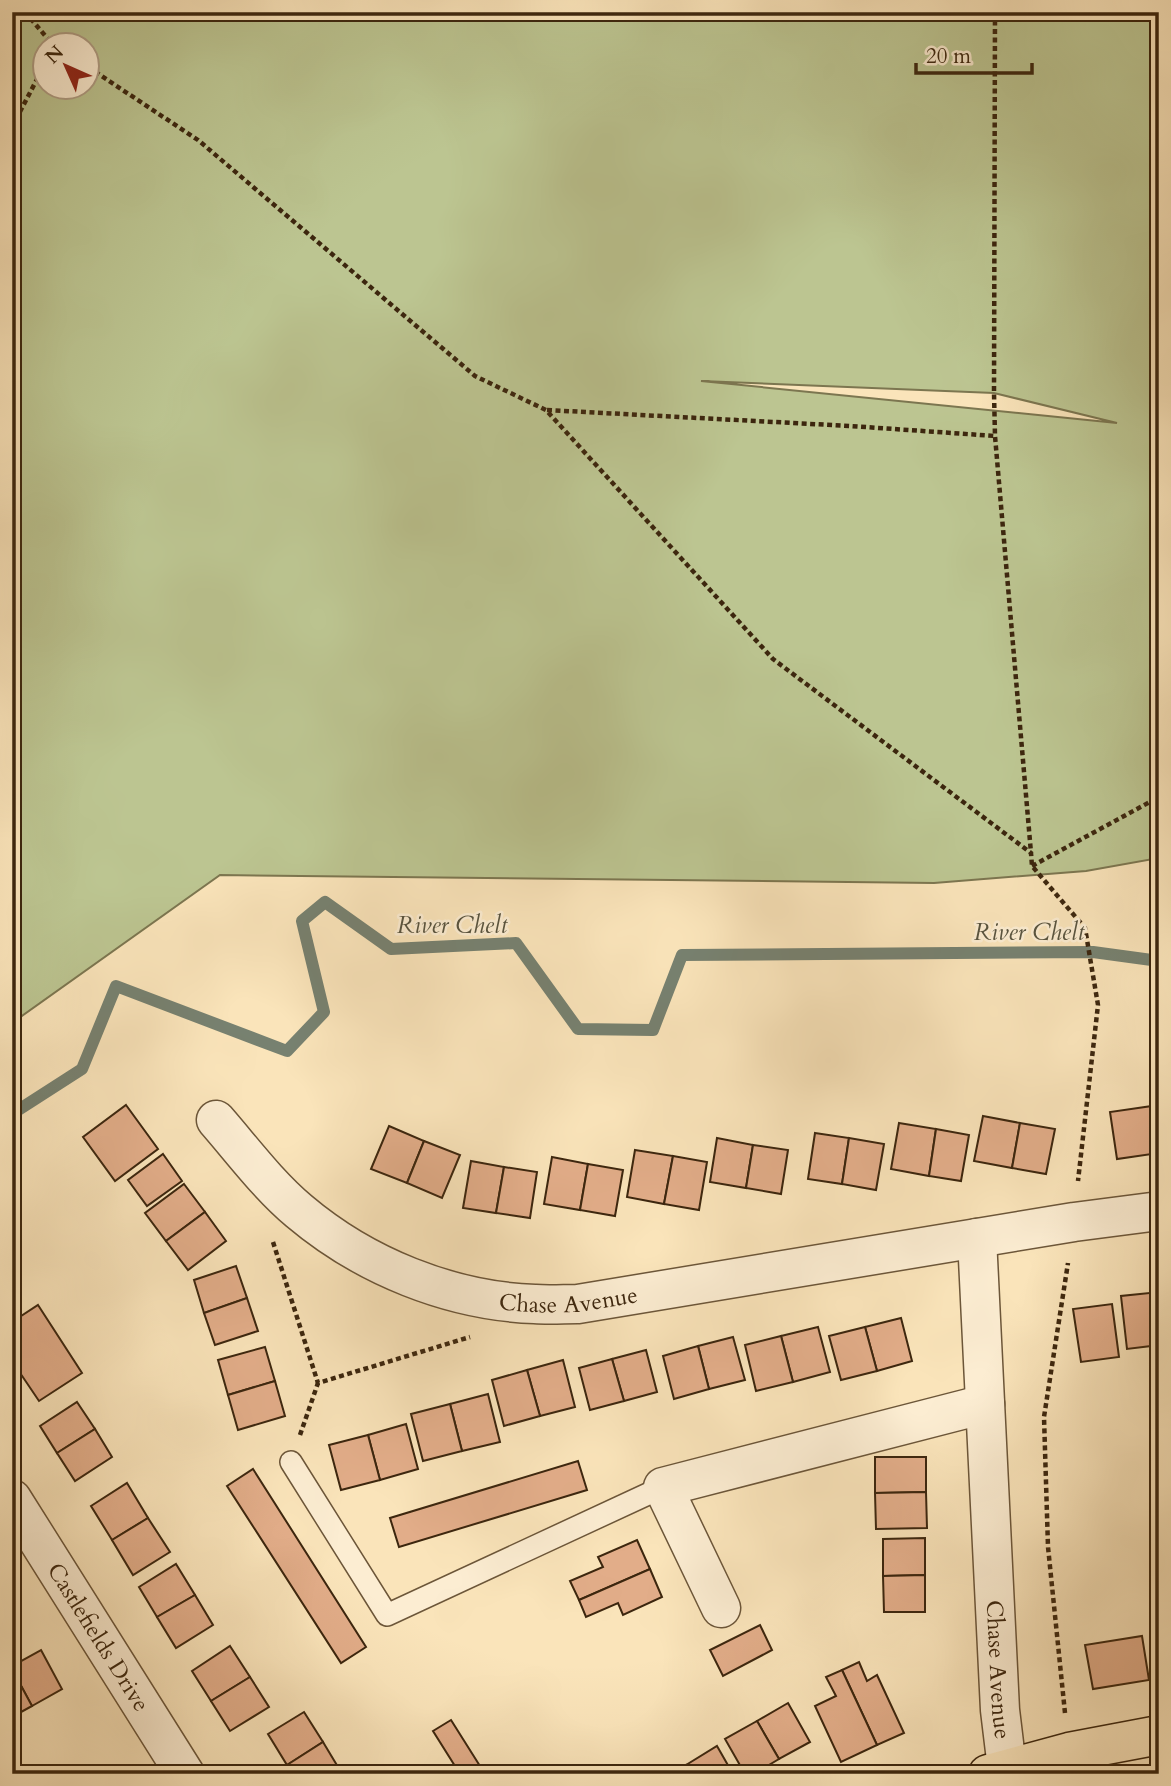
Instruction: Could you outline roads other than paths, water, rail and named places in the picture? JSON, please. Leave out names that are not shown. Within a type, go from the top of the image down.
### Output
[{"type":"highway","points":[[997,1771],[1069,1752],[1159,1735]]},
{"type":"street","name":"Chase Avenue","points":[[216,1120],[271,1184],[300,1211],[332,1236],[365,1256],[447,1290],[534,1304],[578,1304],[1074,1222],[1159,1211]]},
{"type":"street","name":"Chase Avenue","points":[[977,1238],[1000,1710],[997,1771]]},
{"type":"street","points":[[721,1608],[663,1488],[985,1404]]},
{"type":"street","name":"Castlefields Drive","points":[[12,1499],[27,1554],[185,1774]]},
{"type":"lane","points":[[291,1462],[387,1615],[663,1488]]},
{"type":"waterway","name":"River Chelt","points":[[12,1114],[82,1069],[116,986],[287,1051],[324,1012],[302,921],[325,902],[391,949],[516,943],[578,1029],[653,1030],[682,955],[1093,952],[1159,961]]}]
